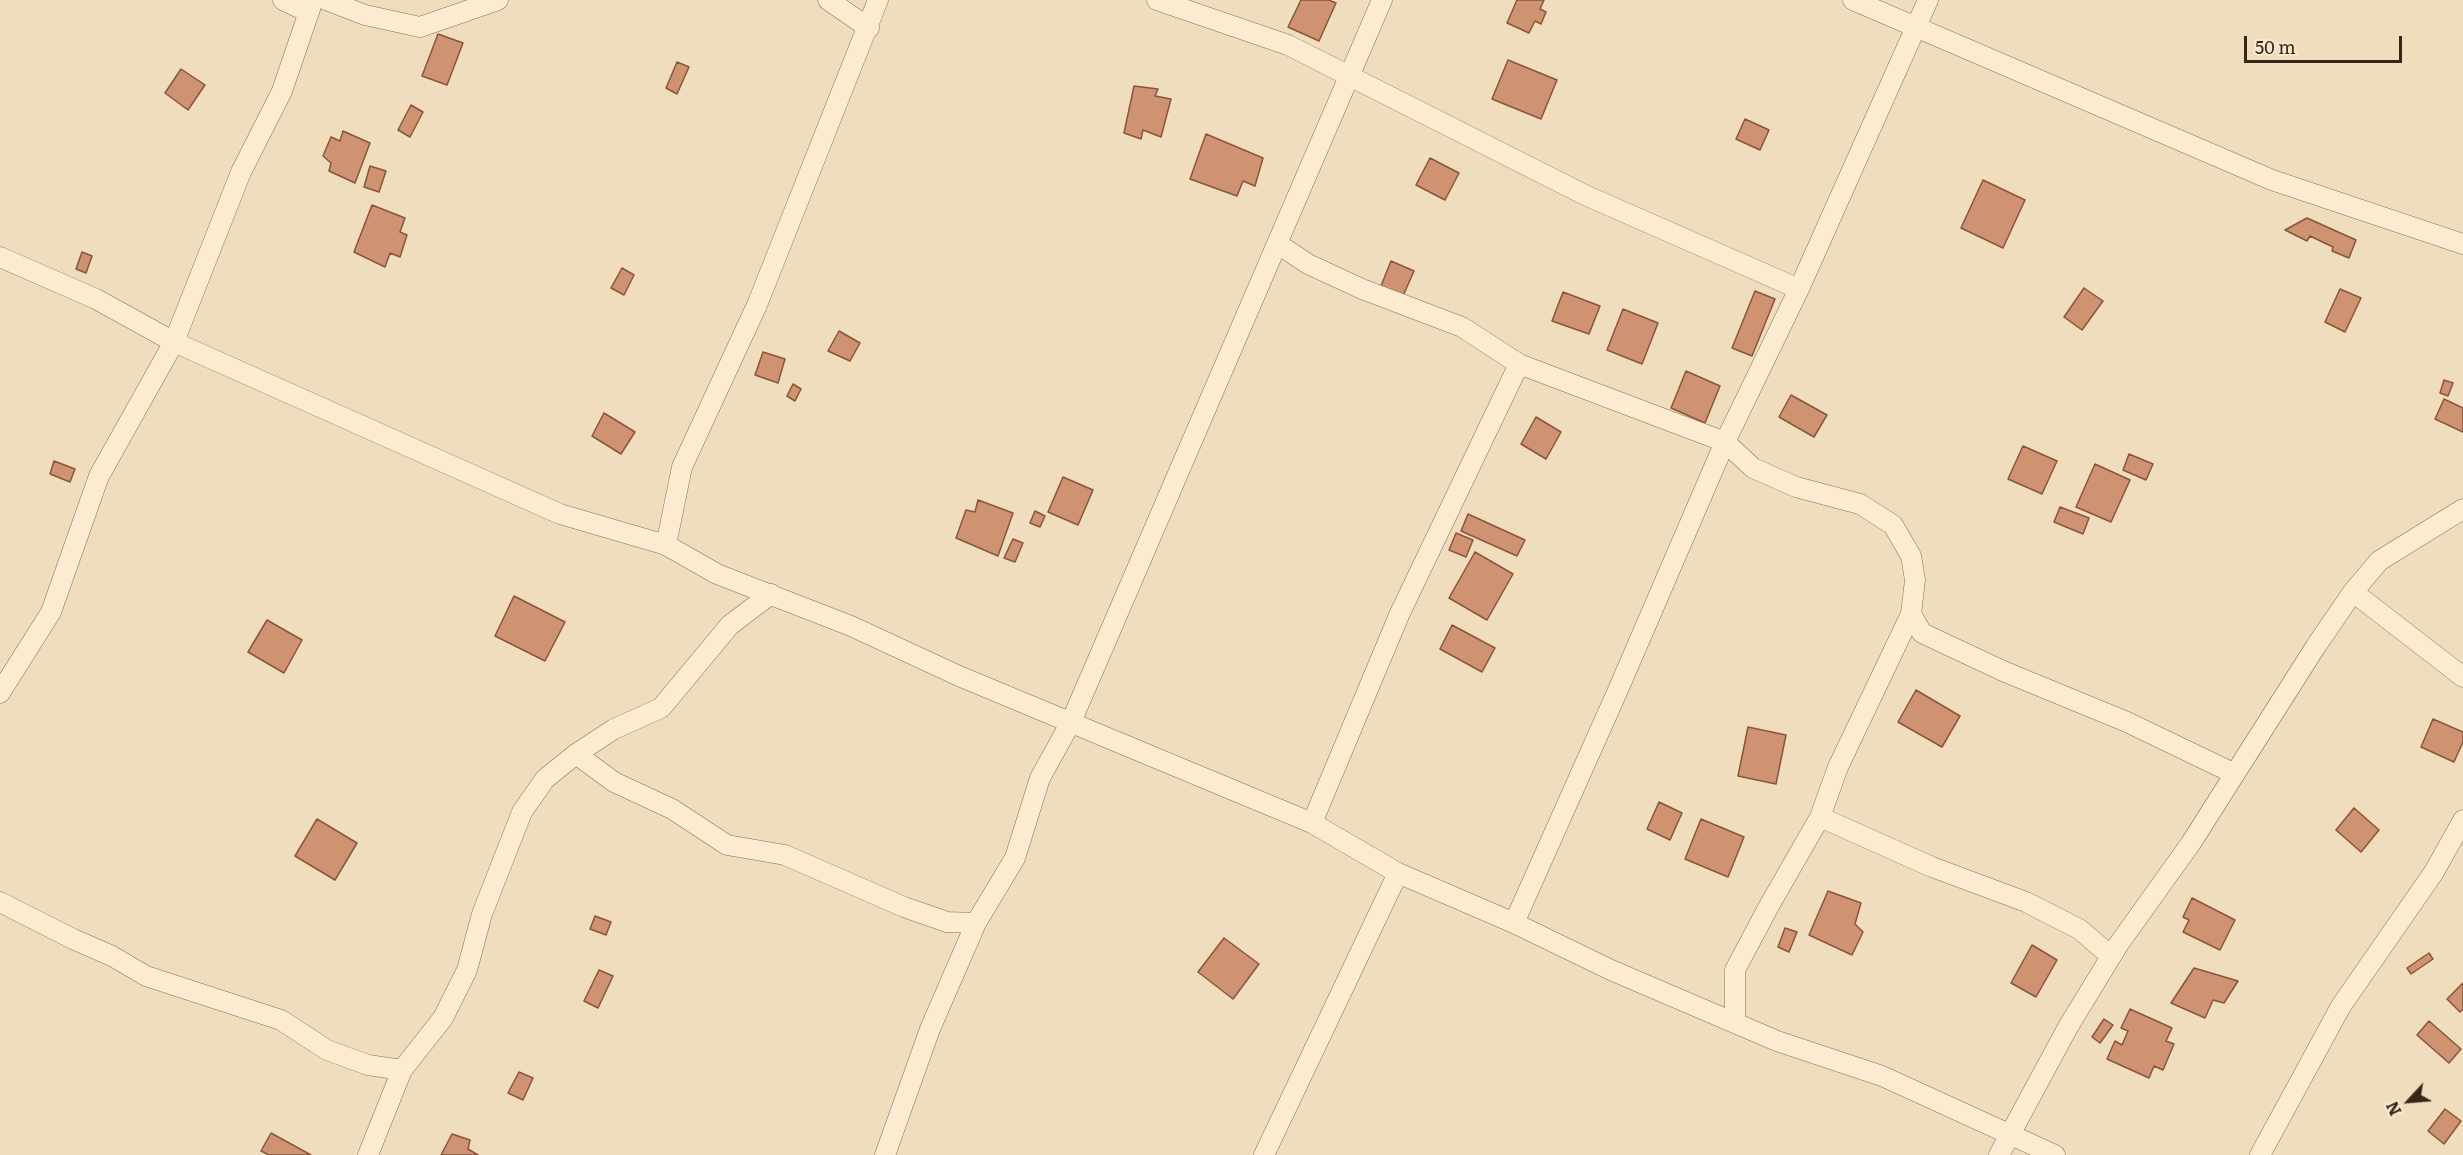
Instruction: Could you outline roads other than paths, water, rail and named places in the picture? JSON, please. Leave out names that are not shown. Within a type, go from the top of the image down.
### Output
[{"type":"street","points":[[0,693],[51,612],[99,476],[174,342],[241,172],[282,91],[311,6],[283,0]]},
{"type":"street","points":[[326,0],[365,15],[420,27],[498,0]]},
{"type":"street","points":[[828,0],[869,28]]},
{"type":"street","points":[[666,545],[682,467],[757,305],[869,28],[878,0]]},
{"type":"street","points":[[1157,0],[1288,45],[1585,195],[1799,289]]},
{"type":"street","points":[[885,1155],[930,1029],[976,923],[1015,858],[1040,778],[1071,722],[1382,0]]},
{"type":"street","points":[[1853,0],[2272,180],[2463,244]]},
{"type":"street","points":[[1514,923],[1725,442],[1799,289],[1928,0]]},
{"type":"street","points":[[1278,244],[1308,264],[1362,289],[1462,327],[1519,364],[1725,442],[1754,468],[1796,487],[1860,504],[1893,525],[1911,556],[1915,580],[1911,614],[1838,767],[1820,817],[1735,970],[1735,1023]]},
{"type":"street","points":[[0,257],[96,299],[174,342],[560,514],[666,545],[717,574],[771,594],[1312,823],[1398,873],[1514,923],[1611,970],[1777,1041],[1882,1076],[2055,1155]]},
{"type":"street","points":[[1312,823],[1400,613],[1519,364]]},
{"type":"street","points":[[1999,1155],[2068,1027],[2111,957],[2191,843],[2316,646],[2354,592],[2379,561],[2463,509]]},
{"type":"street","points":[[2354,592],[2463,677]]},
{"type":"street","points":[[368,1155],[402,1070],[443,1018],[467,970],[482,914],[522,812],[545,780],[576,754],[614,729],[661,708],[730,625],[771,594]]},
{"type":"street","points":[[1911,614],[1922,633],[1944,644],[2127,722],[2235,774]]},
{"type":"street","points":[[576,754],[614,782],[672,809],[727,845],[784,855],[904,907],[947,922],[976,923]]},
{"type":"street","points":[[1820,817],[1932,867],[2026,902],[2079,929],[2111,957]]},
{"type":"street","points":[[2260,1155],[2341,1006],[2434,872],[2463,820]]},
{"type":"street","points":[[1264,1155],[1398,873]]},
{"type":"street","points":[[0,902],[112,956],[146,976],[281,1020],[327,1050],[358,1061],[402,1070]]}]
